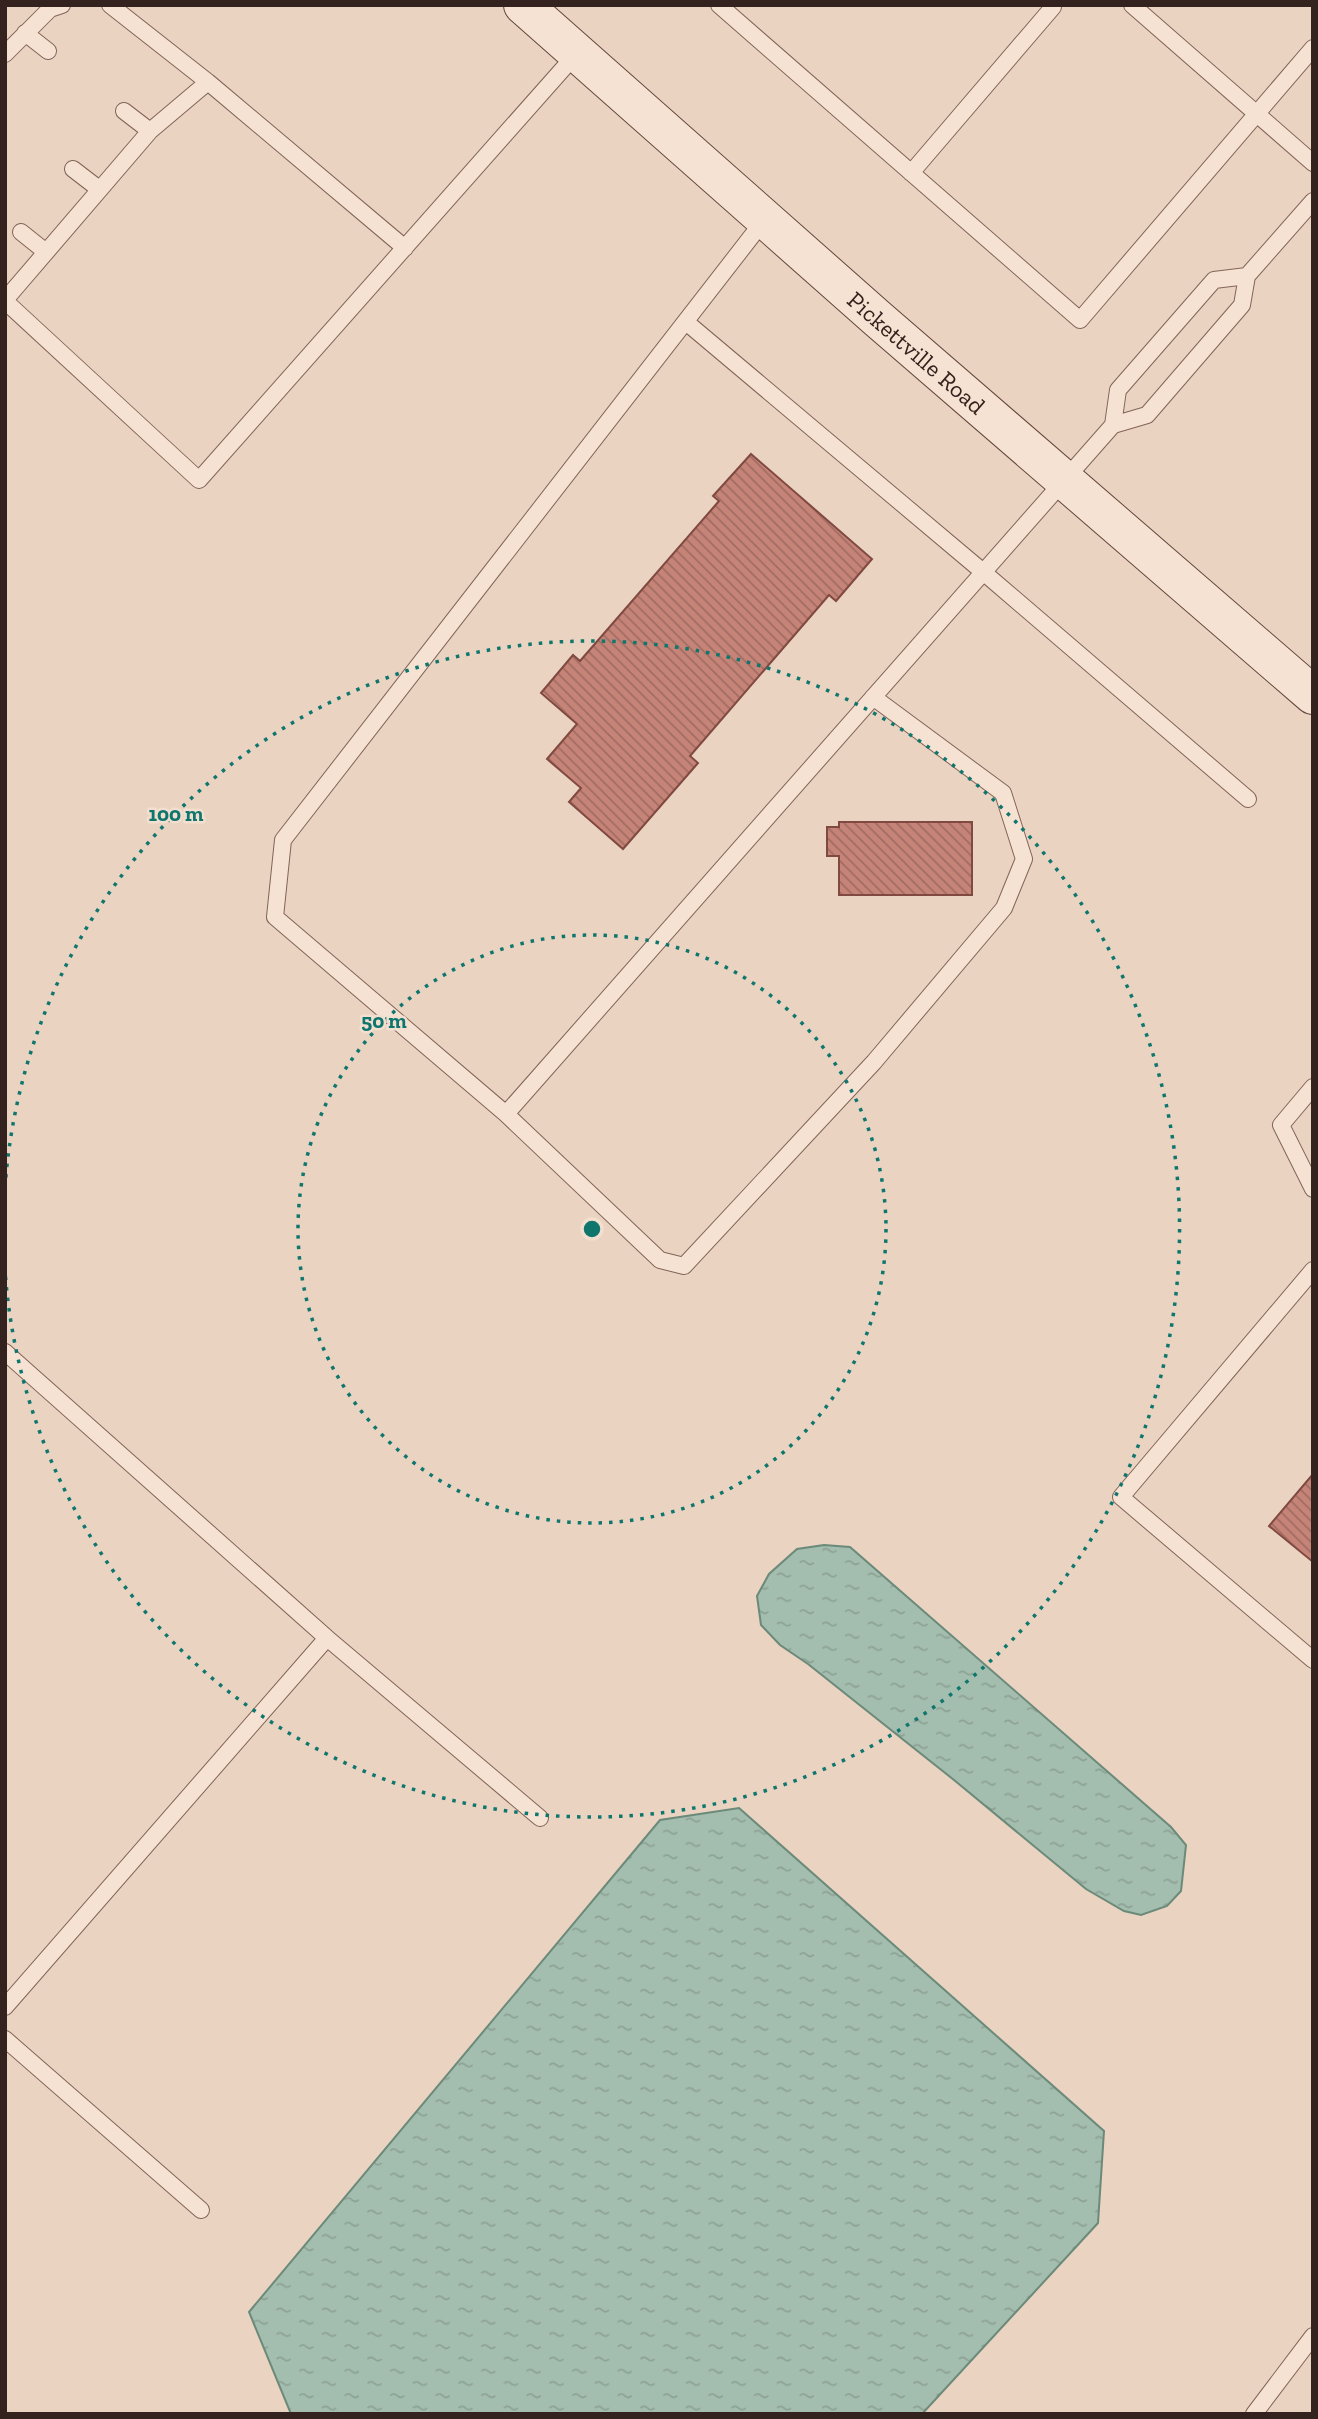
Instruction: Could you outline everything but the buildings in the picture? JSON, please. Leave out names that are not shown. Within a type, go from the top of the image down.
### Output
[{"type":"street","name":"Pickettville Road","points":[[523,5],[1313,695]]},
{"type":"lane","points":[[5,54],[50,9],[62,5]]},
{"type":"lane","points":[[110,5],[208,82],[405,248]]},
{"type":"lane","points":[[719,5],[1080,320],[1313,48]]},
{"type":"lane","points":[[1132,5],[1313,163]]},
{"type":"lane","points":[[911,173],[1052,7]]},
{"type":"lane","points":[[25,33],[48,51]]},
{"type":"lane","points":[[208,82],[150,131],[5,300],[199,480],[577,53]]},
{"type":"lane","points":[[124,111],[150,131]]},
{"type":"lane","points":[[73,169],[99,189]]},
{"type":"lane","points":[[506,1114],[1113,425],[1147,415],[1242,305],[1247,276],[1313,201]]},
{"type":"lane","points":[[765,219],[283,840],[275,917],[506,1114],[660,1260],[684,1266],[874,1062],[1004,908],[1024,859],[1003,793],[873,697]]},
{"type":"lane","points":[[22,232],[46,252]]},
{"type":"lane","points":[[1113,425],[1118,390],[1214,280],[1247,276]]},
{"type":"lane","points":[[686,322],[1248,799]]},
{"type":"lane","points":[[1313,1087],[1281,1125],[1313,1189]]},
{"type":"lane","points":[[1313,1270],[1121,1497],[1313,1660]]},
{"type":"lane","points":[[5,1352],[327,1638],[540,1818]]},
{"type":"lane","points":[[5,2007],[327,1638]]},
{"type":"lane","points":[[5,2039],[201,2210]]},
{"type":"lane","points":[[1254,2414],[1313,2336]]},
{"type":"water","points":[[824,1545],[850,1547],[1171,1827],[1186,1845],[1181,1891],[1167,1906],[1141,1915],[1124,1911],[1086,1889],[954,1780],[808,1664],[780,1645],[761,1625],[757,1596],[769,1574],[797,1549]]},
{"type":"water","points":[[739,1808],[1104,2131],[1098,2223],[922,2414],[291,2414],[249,2312],[660,1820]]}]
